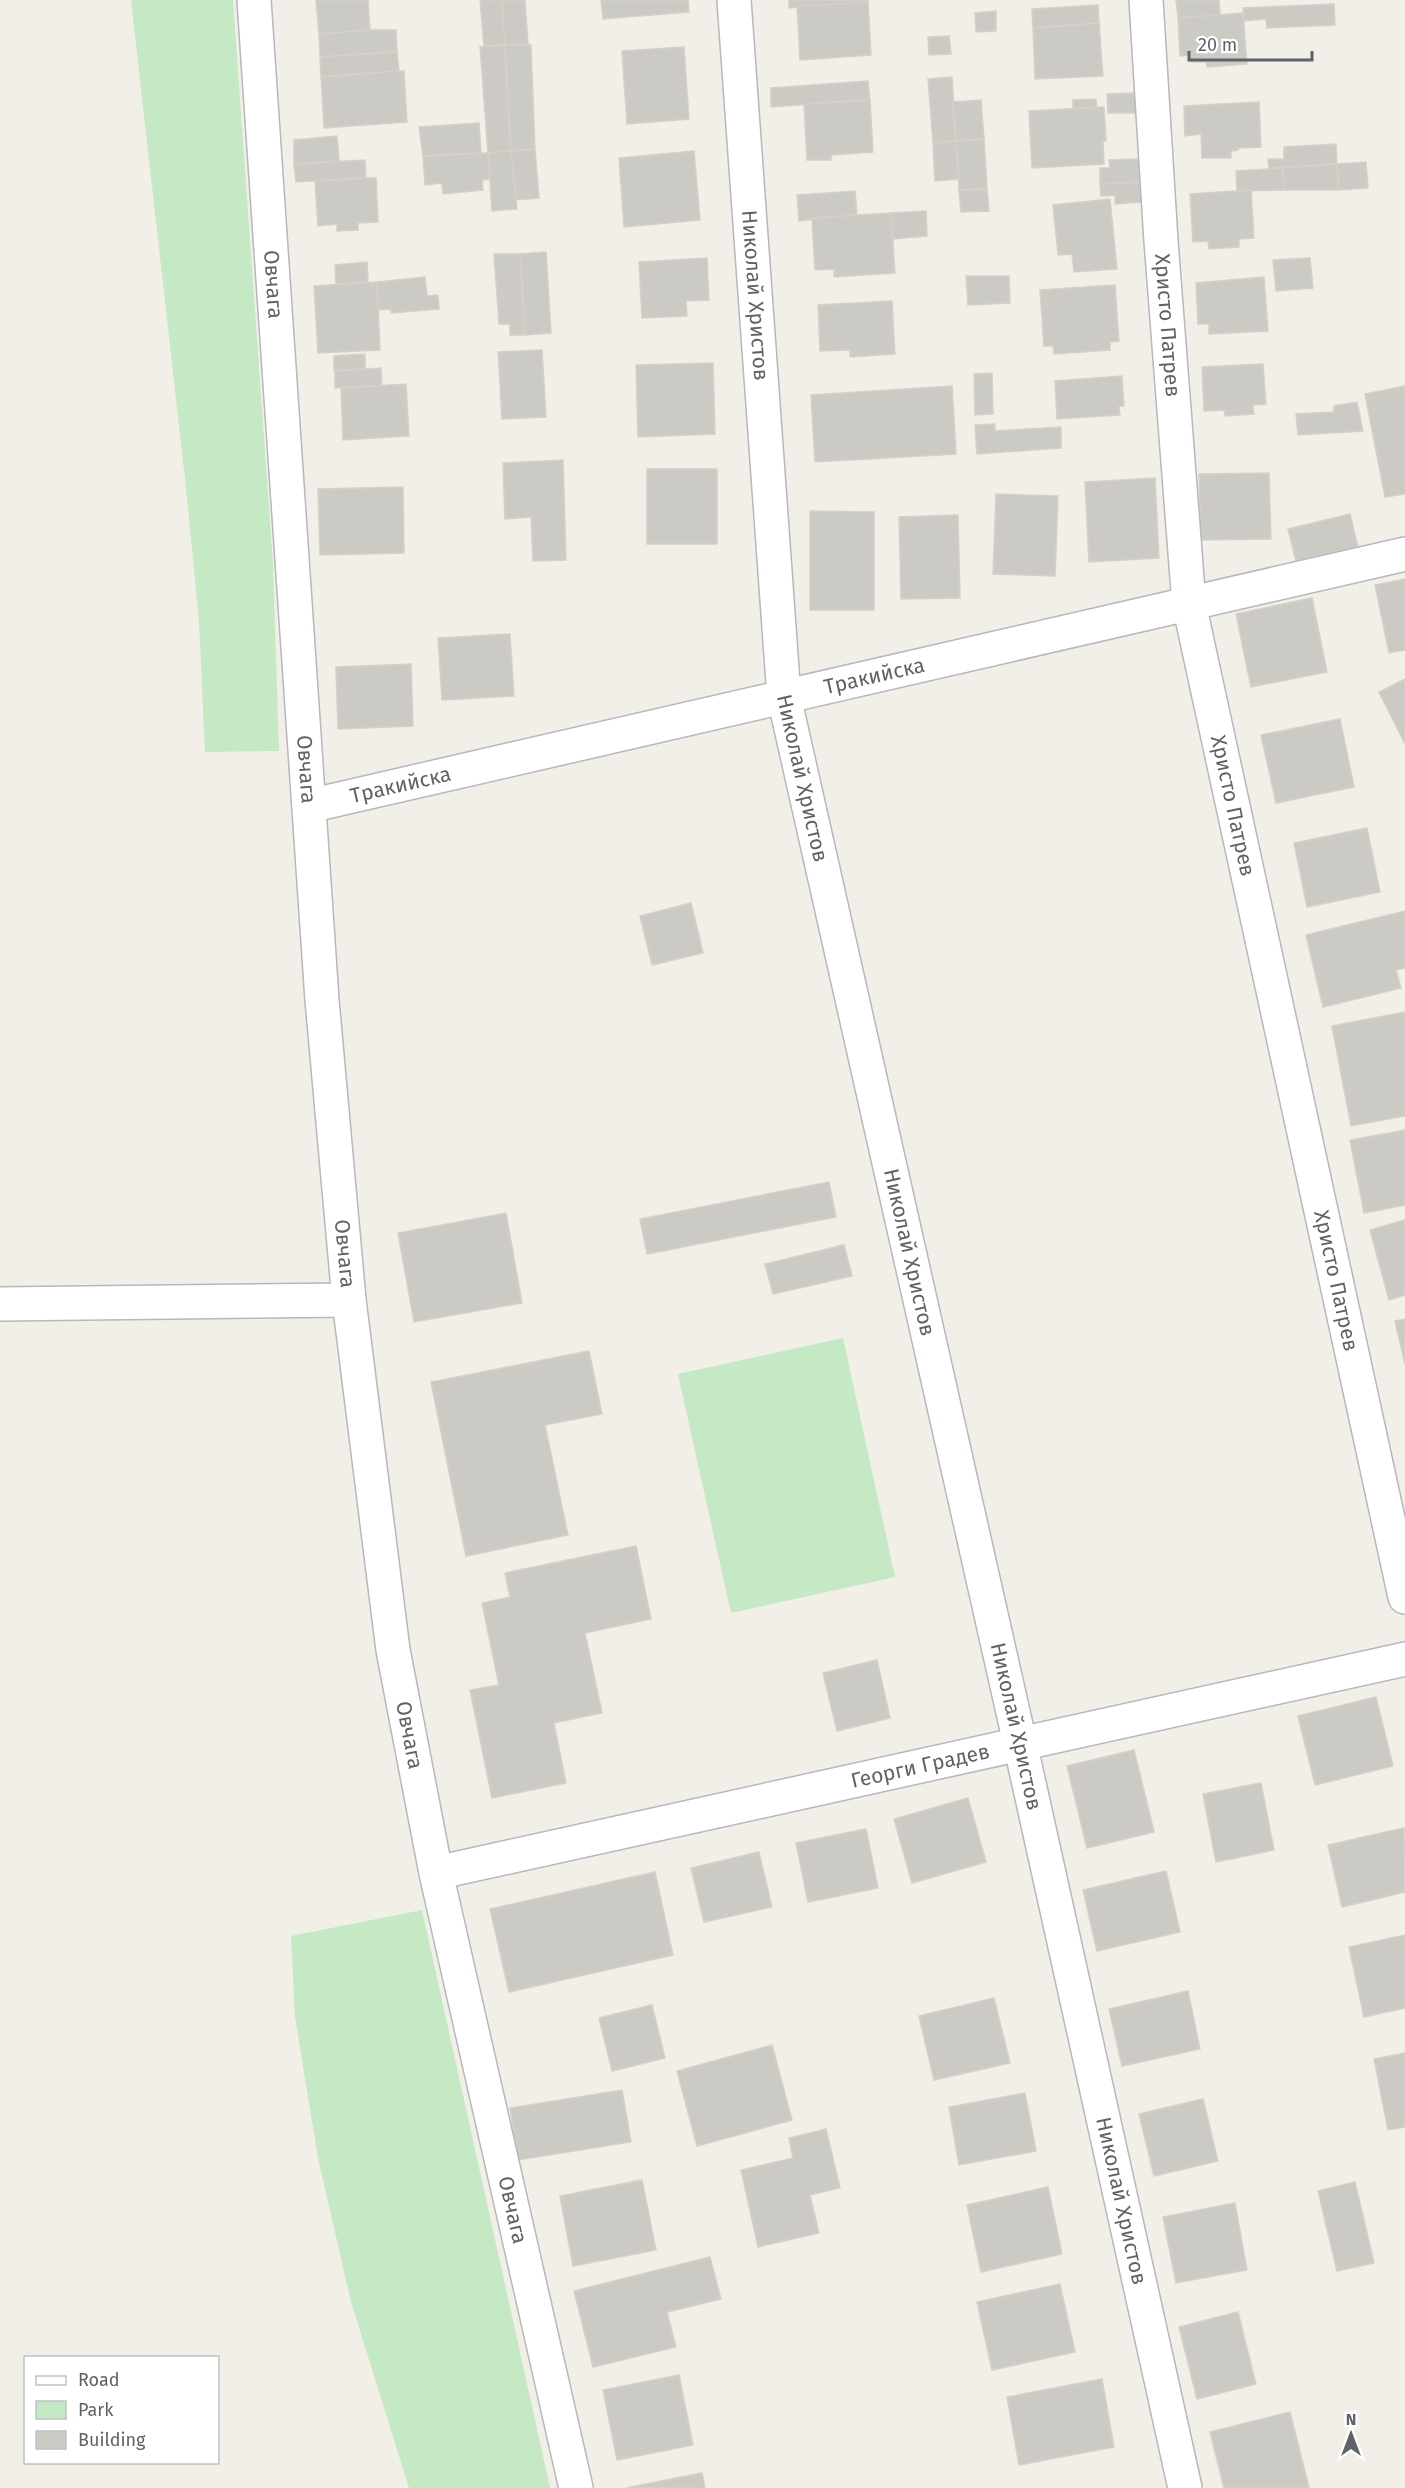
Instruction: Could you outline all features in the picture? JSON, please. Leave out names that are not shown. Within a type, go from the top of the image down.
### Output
[{"type":"street","name":"Овчага","points":[[254,0],[323,1012],[349,1300],[393,1650],[436,1873],[576,2488]]},
{"type":"street","name":"Николай Христов","points":[[734,0],[784,697],[1185,2488]]},
{"type":"street","name":"Христо Патрев","points":[[1146,0],[1161,241],[1189,604],[1405,1597]]},
{"type":"street","name":"Тракийска","points":[[309,806],[1405,554]]},
{"type":"street","points":[[0,1304],[349,1300]]},
{"type":"street","name":"Георги Градев","points":[[436,1873],[1405,1659]]},
{"type":"green space","points":[[131,0],[233,0],[273,564],[279,751],[205,752],[199,620]]},
{"type":"green space","points":[[843,1338],[895,1577],[731,1613],[678,1374]]},
{"type":"green space","points":[[422,1910],[550,2488],[409,2488],[351,2302],[318,2158],[295,2017],[291,1936]]},
{"type":"building","points":[[316,0],[368,0],[370,30],[319,34]]},
{"type":"building","points":[[480,0],[502,0],[505,45],[484,46]]},
{"type":"building","points":[[502,0],[525,0],[528,45],[505,45]]},
{"type":"building","points":[[601,0],[688,0],[689,12],[603,19]]},
{"type":"building","points":[[789,0],[867,0],[868,2],[789,8]]},
{"type":"building","points":[[1176,0],[1219,0],[1220,15],[1178,18]]},
{"type":"building","points":[[868,2],[871,55],[800,60],[797,6]]},
{"type":"building","points":[[1334,4],[1335,25],[1267,28],[1266,19],[1244,21],[1243,8]]},
{"type":"building","points":[[1098,5],[1099,23],[1033,28],[1032,9]]},
{"type":"building","points":[[996,11],[996,31],[976,32],[975,13]]},
{"type":"building","points":[[1243,13],[1247,64],[1207,67],[1206,62],[1191,62],[1190,55],[1180,56],[1178,18]]},
{"type":"building","points":[[1099,23],[1103,76],[1035,79],[1033,28]]},
{"type":"building","points":[[396,30],[397,52],[320,57],[319,34]]},
{"type":"building","points":[[949,36],[951,54],[929,55],[928,37]]},
{"type":"building","points":[[505,45],[511,151],[488,153],[480,47]]},
{"type":"building","points":[[505,45],[531,45],[535,149],[511,151]]},
{"type":"building","points":[[684,47],[689,119],[627,124],[622,51]]},
{"type":"building","points":[[397,52],[399,71],[321,77],[320,57]]},
{"type":"building","points":[[404,71],[407,122],[324,128],[321,77]]},
{"type":"building","points":[[952,77],[956,141],[933,143],[928,79]]},
{"type":"building","points":[[868,81],[870,100],[771,107],[771,88]]},
{"type":"building","points":[[1135,93],[1136,113],[1108,113],[1107,94]]},
{"type":"building","points":[[1096,99],[1097,108],[1073,109],[1073,100]]},
{"type":"building","points":[[870,100],[873,152],[831,155],[831,160],[807,160],[804,104]]},
{"type":"building","points":[[981,100],[984,139],[956,141],[953,102]]},
{"type":"building","points":[[1259,102],[1261,147],[1238,148],[1238,150],[1231,151],[1231,158],[1202,158],[1201,134],[1185,136],[1184,106]]},
{"type":"building","points":[[1104,107],[1106,141],[1103,141],[1104,164],[1032,168],[1029,111]]},
{"type":"building","points":[[479,123],[481,153],[423,156],[419,127]]},
{"type":"building","points":[[337,136],[339,161],[294,164],[294,140]]},
{"type":"building","points":[[984,139],[987,189],[959,190],[956,141]]},
{"type":"building","points":[[956,141],[959,179],[935,181],[933,143]]},
{"type":"building","points":[[1336,144],[1337,164],[1269,168],[1268,159],[1284,159],[1284,147]]},
{"type":"building","points":[[535,149],[539,198],[515,200],[511,151]]},
{"type":"building","points":[[511,151],[517,209],[492,211],[488,153]]},
{"type":"building","points":[[694,151],[700,220],[624,227],[619,158]]},
{"type":"building","points":[[488,153],[490,179],[482,180],[483,190],[443,194],[442,183],[425,185],[423,156]]},
{"type":"building","points":[[1140,159],[1141,182],[1100,184],[1100,168],[1110,168],[1109,160]]},
{"type":"building","points":[[365,160],[366,178],[296,182],[294,164]]},
{"type":"building","points":[[1366,162],[1368,188],[1339,190],[1337,164]]},
{"type":"building","points":[[1337,164],[1339,190],[1284,190],[1283,168]]},
{"type":"building","points":[[1283,168],[1284,190],[1237,191],[1236,171]]},
{"type":"building","points":[[376,178],[378,222],[358,223],[358,230],[337,231],[337,224],[318,226],[315,181]]},
{"type":"building","points":[[1141,182],[1143,202],[1115,204],[1115,195],[1101,196],[1100,184]]},
{"type":"building","points":[[987,189],[989,211],[961,212],[959,190]]},
{"type":"building","points":[[1251,190],[1254,238],[1239,239],[1239,247],[1209,249],[1208,241],[1193,242],[1190,194]]},
{"type":"building","points":[[855,191],[857,215],[799,221],[797,195]]},
{"type":"building","points":[[1110,199],[1117,269],[1074,272],[1072,254],[1058,255],[1053,205]]},
{"type":"building","points":[[926,211],[927,236],[893,239],[891,213]]},
{"type":"building","points":[[891,213],[895,273],[834,277],[834,269],[815,270],[812,218]]},
{"type":"building","points":[[546,252],[551,333],[525,335],[520,254]]},
{"type":"building","points":[[494,254],[520,254],[525,335],[510,335],[510,324],[499,324]]},
{"type":"building","points":[[707,258],[709,300],[686,301],[687,316],[642,318],[639,262]]},
{"type":"building","points":[[1310,258],[1313,288],[1276,291],[1273,260]]},
{"type":"building","points":[[367,262],[368,282],[336,284],[335,265]]},
{"type":"building","points":[[966,276],[1009,276],[1010,303],[968,305]]},
{"type":"building","points":[[425,277],[427,296],[438,295],[439,309],[391,313],[391,309],[378,310],[377,282]]},
{"type":"building","points":[[1264,277],[1268,331],[1209,334],[1209,324],[1198,324],[1196,283]]},
{"type":"building","points":[[377,282],[380,350],[318,353],[314,286]]},
{"type":"building","points":[[1115,285],[1119,341],[1110,342],[1110,350],[1054,354],[1053,346],[1044,346],[1040,290]]},
{"type":"building","points":[[892,301],[895,354],[850,357],[850,350],[820,351],[818,305]]},
{"type":"building","points":[[542,350],[546,417],[502,419],[498,352]]},
{"type":"building","points":[[365,354],[365,369],[334,371],[334,356]]},
{"type":"building","points":[[713,363],[715,434],[638,437],[636,365]]},
{"type":"building","points":[[1263,364],[1266,404],[1253,405],[1254,414],[1225,416],[1224,410],[1204,411],[1202,367]]},
{"type":"building","points":[[381,368],[382,386],[335,388],[335,371]]},
{"type":"building","points":[[992,373],[993,414],[975,415],[974,374]]},
{"type":"building","points":[[1122,376],[1124,406],[1119,406],[1120,415],[1057,419],[1055,381]]},
{"type":"building","points":[[406,384],[409,436],[343,440],[341,388]]},
{"type":"building","points":[[952,386],[956,454],[815,462],[811,395]]},
{"type":"building","points":[[1405,386],[1405,494],[1385,497],[1365,394]]},
{"type":"building","points":[[1357,402],[1363,431],[1298,435],[1296,414],[1334,412],[1334,406]]},
{"type":"building","points":[[995,424],[995,431],[1061,427],[1061,448],[977,454],[975,425]]},
{"type":"building","points":[[563,460],[566,560],[533,561],[531,517],[505,519],[503,463]]},
{"type":"building","points":[[647,469],[717,469],[717,544],[647,544]]},
{"type":"building","points":[[1269,473],[1271,539],[1201,540],[1199,474]]},
{"type":"building","points":[[1155,478],[1159,558],[1089,562],[1085,482]]},
{"type":"building","points":[[403,487],[404,553],[320,555],[318,489]]},
{"type":"building","points":[[996,494],[1058,496],[1055,576],[993,574]]},
{"type":"building","points":[[810,511],[874,512],[874,610],[810,610]]},
{"type":"building","points":[[1350,514],[1358,547],[1296,561],[1288,529]]},
{"type":"building","points":[[958,515],[960,598],[901,599],[899,517]]},
{"type":"building","points":[[1405,579],[1405,650],[1389,653],[1375,585]]},
{"type":"building","points":[[1312,598],[1327,672],[1251,687],[1236,614]]},
{"type":"building","points":[[510,634],[514,696],[442,700],[438,638]]},
{"type":"building","points":[[411,664],[413,726],[338,729],[336,667]]},
{"type":"building","points":[[1405,679],[1405,744],[1379,692]]},
{"type":"building","points":[[1340,719],[1354,787],[1276,803],[1261,735]]},
{"type":"building","points":[[1367,828],[1380,892],[1307,907],[1294,843]]},
{"type":"building","points":[[691,903],[703,953],[652,965],[640,916]]},
{"type":"building","points":[[1405,911],[1405,968],[1396,970],[1401,988],[1323,1007],[1306,935]]},
{"type":"building","points":[[1405,1012],[1405,1116],[1351,1126],[1332,1026]]},
{"type":"building","points":[[1405,1130],[1405,1205],[1364,1213],[1350,1140]]},
{"type":"building","points":[[829,1182],[836,1217],[647,1254],[640,1219]]},
{"type":"building","points":[[506,1213],[522,1303],[414,1322],[398,1233]]},
{"type":"building","points":[[1405,1220],[1405,1295],[1389,1300],[1370,1230]]},
{"type":"building","points":[[844,1245],[852,1276],[773,1294],[765,1264]]},
{"type":"building","points":[[1405,1319],[1405,1364],[1395,1321]]},
{"type":"building","points":[[589,1351],[602,1414],[545,1425],[568,1535],[466,1556],[431,1382]]},
{"type":"building","points":[[636,1546],[651,1619],[585,1633],[602,1713],[554,1723],[566,1783],[492,1798],[470,1690],[499,1685],[482,1603],[510,1597],[505,1573]]},
{"type":"building","points":[[877,1660],[890,1718],[837,1731],[823,1673]]},
{"type":"building","points":[[1376,1697],[1393,1766],[1315,1785],[1298,1716]]},
{"type":"building","points":[[1134,1750],[1154,1832],[1087,1848],[1067,1766]]},
{"type":"building","points":[[1261,1783],[1274,1850],[1216,1862],[1203,1794]]},
{"type":"building","points":[[968,1798],[986,1862],[912,1883],[894,1819]]},
{"type":"building","points":[[1404,1828],[1405,1892],[1342,1907],[1328,1845]]},
{"type":"building","points":[[866,1829],[878,1888],[808,1902],[796,1843]]},
{"type":"building","points":[[759,1852],[772,1907],[704,1922],[691,1868]]},
{"type":"building","points":[[1166,1871],[1180,1932],[1097,1951],[1083,1890]]},
{"type":"building","points":[[655,1872],[673,1955],[509,1992],[490,1909]]},
{"type":"building","points":[[1405,1935],[1405,2008],[1364,2017],[1349,1947]]},
{"type":"building","points":[[1188,1991],[1200,2049],[1122,2066],[1109,2009]]},
{"type":"building","points":[[994,1998],[1010,2063],[934,2080],[919,2016]]},
{"type":"building","points":[[652,2005],[665,2058],[612,2071],[599,2018]]},
{"type":"building","points":[[772,2045],[792,2120],[697,2146],[677,2071]]},
{"type":"building","points":[[1405,2053],[1405,2127],[1388,2130],[1374,2059]]},
{"type":"building","points":[[622,2090],[631,2142],[518,2160],[510,2108]]},
{"type":"building","points":[[1025,2093],[1036,2151],[959,2165],[949,2107]]},
{"type":"building","points":[[1203,2099],[1218,2161],[1154,2176],[1139,2114]]},
{"type":"building","points":[[826,2129],[840,2188],[810,2195],[819,2233],[758,2247],[741,2170],[793,2158],[789,2138]]},
{"type":"building","points":[[642,2180],[656,2250],[573,2266],[560,2196]]},
{"type":"building","points":[[1355,2182],[1374,2263],[1337,2271],[1318,2191]]},
{"type":"building","points":[[1048,2187],[1062,2254],[981,2272],[967,2205]]},
{"type":"building","points":[[1235,2203],[1247,2270],[1176,2283],[1163,2217]]},
{"type":"building","points":[[710,2257],[721,2299],[667,2312],[676,2347],[593,2367],[574,2291]]},
{"type":"building","points":[[1060,2284],[1075,2352],[992,2370],[977,2302]]},
{"type":"building","points":[[1238,2312],[1256,2384],[1197,2399],[1179,2327]]},
{"type":"building","points":[[679,2375],[693,2445],[617,2460],[603,2390]]},
{"type":"building","points":[[1102,2379],[1114,2447],[1019,2465],[1007,2397]]},
{"type":"building","points":[[1290,2412],[1309,2488],[1224,2488],[1210,2432]]},
{"type":"building","points":[[702,2473],[705,2488],[626,2488]]}]
